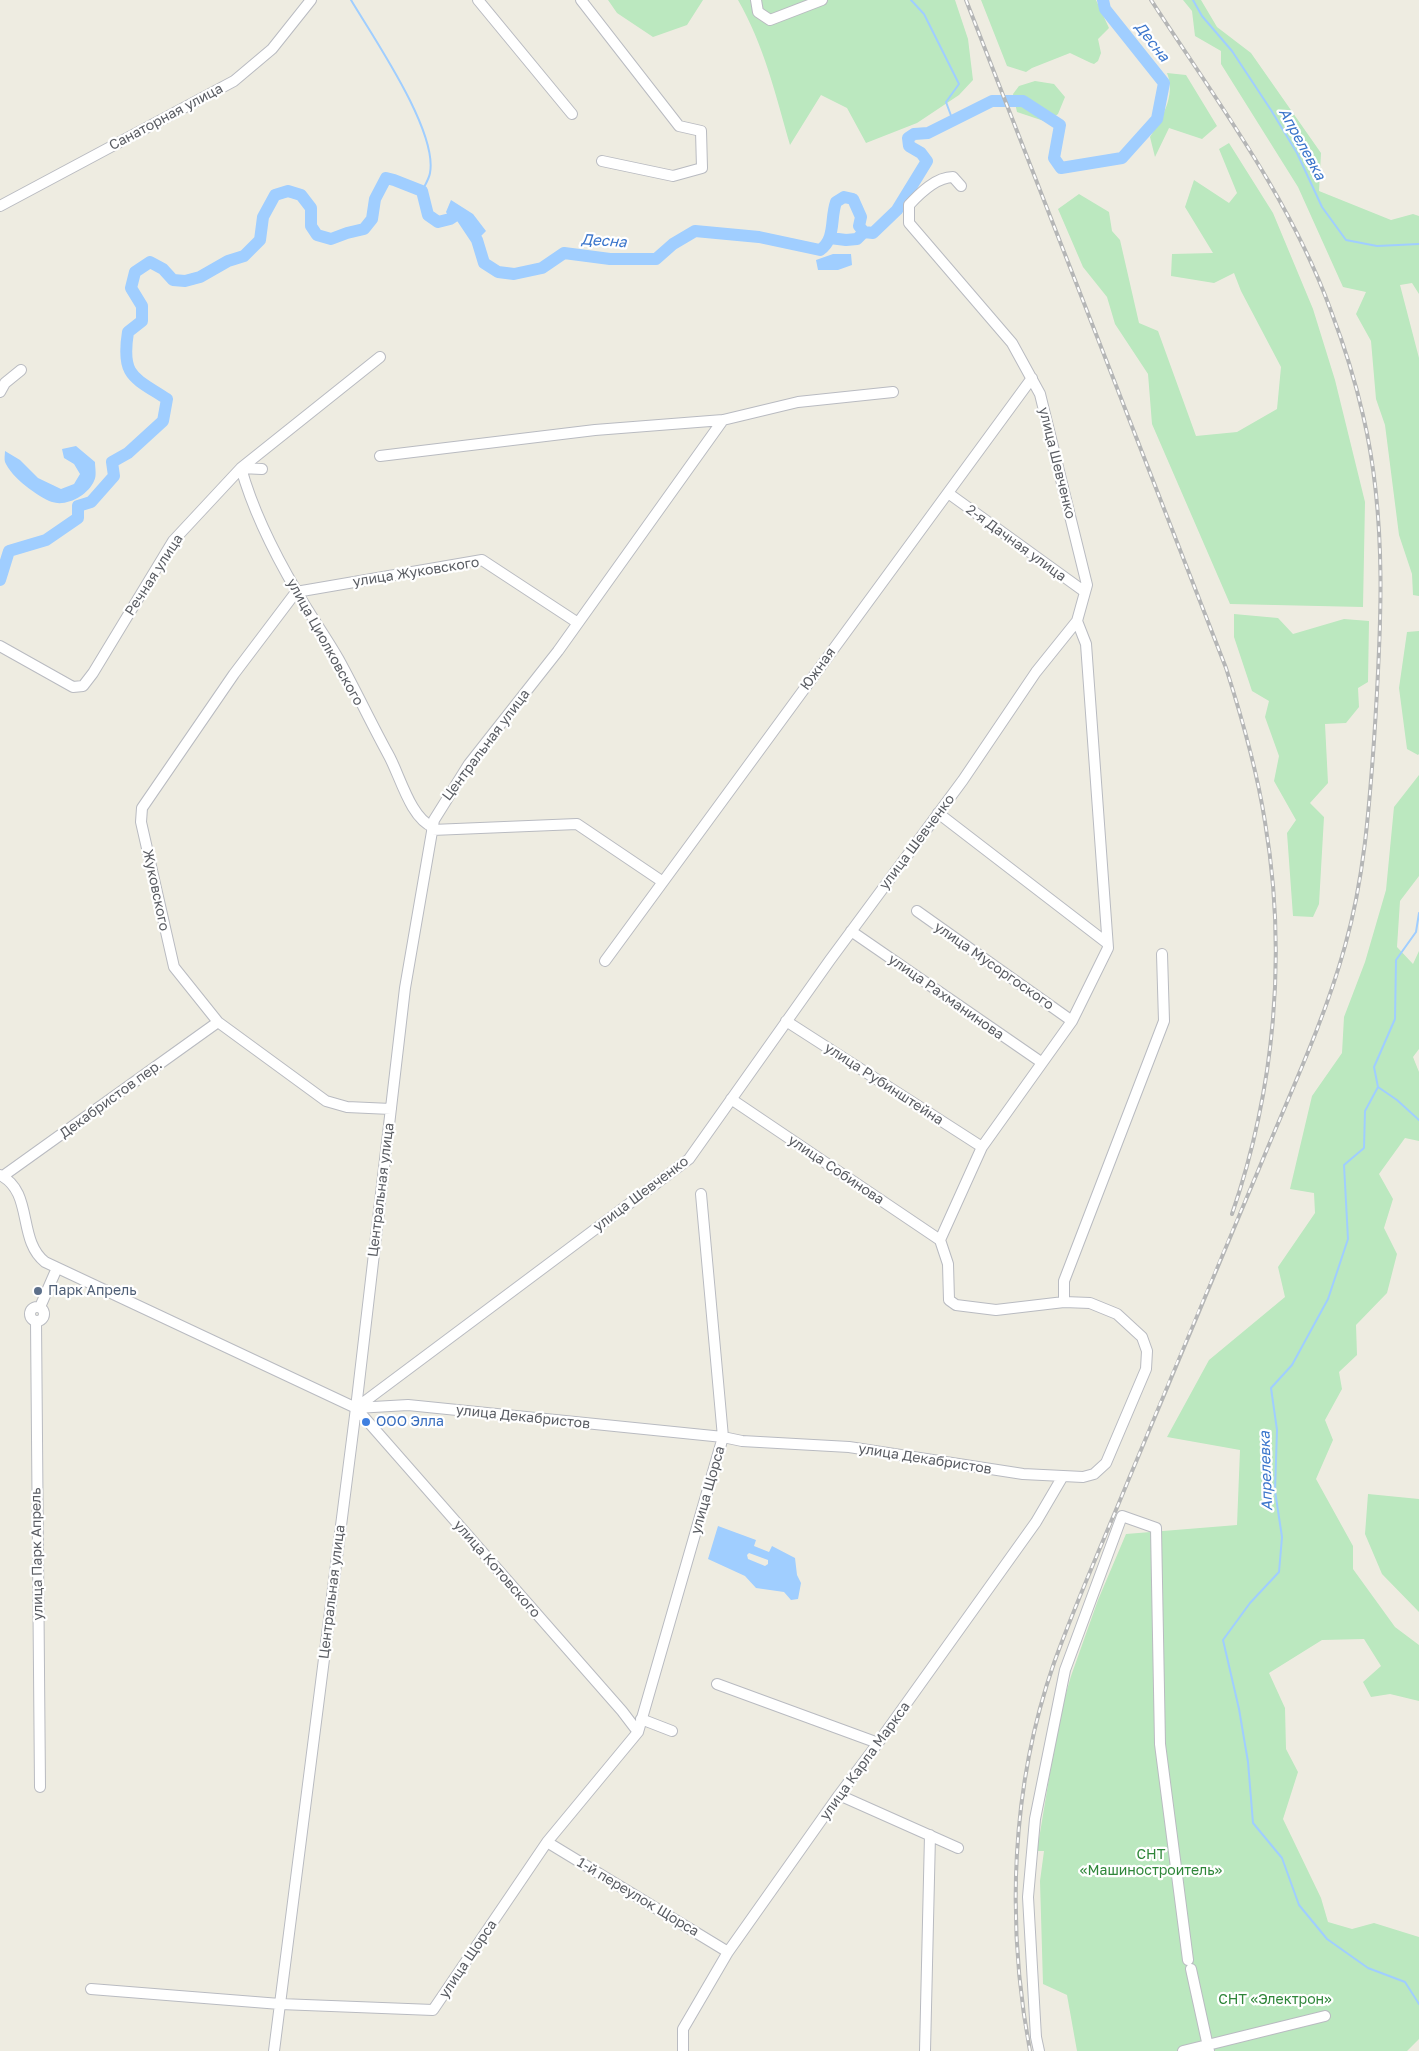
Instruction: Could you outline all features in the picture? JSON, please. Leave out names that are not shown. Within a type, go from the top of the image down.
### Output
[{"type":"street","name":"Санаторная улица","points":[[0,206],[234,81],[272,48],[311,0]]},
{"type":"street","points":[[478,0],[572,114]]},
{"type":"street","points":[[581,0],[679,126],[701,131],[702,168],[673,176],[602,161]]},
{"type":"street","points":[[756,0],[758,12],[770,20],[822,0]]},
{"type":"street","name":"улица Шевченко","points":[[356,1408],[689,1159],[786,1021],[938,813],[1036,672],[1076,621],[1086,585],[1042,404],[1032,378],[1012,343],[909,223],[909,205],[918,195],[944,177],[953,177],[961,186]]},
{"type":"street","name":"Речная улица","points":[[0,646],[74,687],[83,686],[94,673],[173,540],[241,468],[380,357]]},
{"type":"street","points":[[0,392],[5,383],[21,370]]},
{"type":"street","name":"Южная","points":[[605,961],[1032,378]]},
{"type":"street","points":[[380,456],[595,430],[723,420],[798,402],[893,392]]},
{"type":"street","name":"Центральная улица","points":[[274,2051],[356,1408],[405,988],[432,829],[441,806],[468,764],[578,623],[723,420]]},
{"type":"street","points":[[241,468],[262,469]]},
{"type":"street","name":"улица Циолковского","points":[[241,468],[250,499],[296,592],[338,660],[394,765],[413,808],[425,824],[432,829]]},
{"type":"street","name":"2-я Дачная улица","points":[[948,493],[1085,592]]},
{"type":"street","name":"улица Жуковского","points":[[296,592],[482,560],[578,623]]},
{"type":"street","name":"Жуковского","points":[[296,592],[234,674],[142,808],[141,822],[174,967],[218,1022],[326,1101],[347,1107],[391,1109]]},
{"type":"street","points":[[1076,621],[1086,644],[1108,948],[1072,1021],[982,1147],[940,1240],[948,1264],[948,1300],[956,1305],[996,1310],[1064,1302],[1064,1282],[1164,1021],[1162,954]]},
{"type":"street","points":[[938,813],[1107,943]]},
{"type":"street","points":[[432,829],[577,824],[663,882]]},
{"type":"street","name":"улица Мусоргоского","points":[[917,911],[1072,1021]]},
{"type":"street","name":"улица Рахманинова","points":[[851,931],[1041,1062]]},
{"type":"street","name":"улица Рубинштейна","points":[[786,1021],[982,1147]]},
{"type":"street","name":"Декабристов пер.","points":[[2,1176],[218,1022]]},
{"type":"street","name":"улица Собинова","points":[[731,1099],[940,1240]]},
{"type":"street","name":"улица Декабристов","points":[[2,1176],[19,1196],[32,1246],[40,1258],[57,1268],[356,1408],[408,1405],[723,1437],[742,1441],[849,1447],[1023,1474],[1091,1476],[1106,1463],[1146,1369],[1147,1351],[1142,1337],[1117,1314],[1090,1303],[1064,1302]]},
{"type":"street","name":"улица Щорса","points":[[91,1989],[280,2004],[433,2010],[547,1842],[638,1732],[723,1437],[700,1194]]},
{"type":"street","name":"улица Парк Апрель","points":[[40,1787],[36,1321],[31,1318],[30,1313],[35,1307],[40,1308],[57,1268]]},
{"type":"street","name":"улица Котовского","points":[[356,1408],[622,1711],[638,1732]]},
{"type":"street","name":"улица Карла Маркса","points":[[683,2051],[683,2029],[728,1952],[1036,1522],[1063,1476]]},
{"type":"street","points":[[1039,2051],[1036,2037],[1028,1897],[1035,1819],[1065,1670],[1122,1516],[1156,1528],[1160,1744],[1190,1965],[1208,2047]]},
{"type":"street","points":[[717,1684],[878,1743]]},
{"type":"street","points":[[641,1719],[672,1731]]},
{"type":"street","points":[[839,1795],[958,1848]]},
{"type":"street","points":[[925,2051],[930,1835]]},
{"type":"street","name":"1-й переулок Щорса","points":[[547,1842],[728,1952]]},
{"type":"street","points":[[1183,2051],[1208,2047],[1325,2016]]},
{"type":"green space","points":[[608,0],[703,0],[687,25],[653,37],[617,13]]},
{"type":"green space","points":[[738,0],[955,0],[968,39],[973,80],[959,95],[917,123],[866,143],[847,108],[821,95],[790,145],[762,53]]},
{"type":"green space","points":[[981,0],[1096,0],[1109,28],[1098,39],[1101,53],[1098,61],[1094,64],[1070,53],[1026,72],[1007,66]]},
{"type":"green space","points":[[1183,0],[1201,0],[1217,27],[1251,53],[1321,153],[1319,191],[1391,220],[1413,214],[1419,216],[1419,294],[1412,283],[1400,285],[1419,358],[1419,596],[1413,595],[1412,574],[1399,535],[1385,425],[1376,399],[1371,341],[1356,314],[1366,292],[1343,287],[1298,187],[1221,64],[1221,51],[1195,36],[1192,11]]},
{"type":"green space","points":[[1167,73],[1186,75],[1217,126],[1202,139],[1169,128],[1155,157],[1150,137],[1163,114],[1169,98],[1170,90]]},
{"type":"green space","points":[[1035,81],[1054,84],[1065,97],[1058,114],[1047,122],[1017,112],[1013,94],[1019,86]]},
{"type":"green space","points":[[1229,143],[1273,213],[1313,309],[1335,380],[1365,502],[1363,607],[1230,604],[1152,424],[1148,374],[1115,324],[1107,297],[1083,267],[1058,209],[1079,194],[1109,212],[1112,231],[1120,240],[1139,323],[1158,331],[1196,436],[1237,432],[1277,409],[1281,367],[1241,291],[1234,273],[1214,283],[1171,276],[1172,254],[1213,253],[1185,207],[1194,180],[1229,203],[1237,193],[1219,149]]},
{"type":"green space","points":[[1234,614],[1278,618],[1293,634],[1344,619],[1369,621],[1368,682],[1358,688],[1359,707],[1346,723],[1325,724],[1328,783],[1310,803],[1324,817],[1319,904],[1313,917],[1293,916],[1287,833],[1296,820],[1274,781],[1279,756],[1265,717],[1269,701],[1252,691],[1234,637]]},
{"type":"green space","points":[[1419,631],[1418,755],[1407,749],[1399,688],[1407,632]]},
{"type":"green space","points":[[1419,775],[1419,876],[1400,901],[1397,947],[1413,964],[1419,951],[1419,1049],[1413,1057],[1419,1072],[1419,1141],[1405,1138],[1379,1174],[1393,1199],[1384,1228],[1397,1254],[1387,1293],[1356,1325],[1357,1355],[1339,1372],[1342,1389],[1325,1420],[1333,1440],[1316,1479],[1353,1546],[1353,1569],[1395,1627],[1419,1645],[1419,1701],[1390,1694],[1371,1697],[1363,1682],[1381,1666],[1364,1639],[1322,1640],[1269,1673],[1285,1708],[1286,1749],[1298,1772],[1283,1819],[1321,1898],[1328,1922],[1352,1929],[1374,1923],[1419,1937],[1419,2039],[1407,2051],[1077,2051],[1067,1995],[1043,1984],[1040,1881],[1044,1851],[1037,1851],[1059,1718],[1071,1676],[1098,1600],[1126,1534],[1237,1525],[1240,1450],[1167,1437],[1209,1360],[1285,1297],[1278,1267],[1315,1213],[1314,1193],[1290,1189],[1312,1096],[1342,1053],[1344,1017],[1365,962],[1386,890],[1394,807]]},
{"type":"green space","points":[[1368,1494],[1419,1499],[1419,1612],[1382,1574],[1365,1534]]},
{"type":"water","points":[[451,200],[473,214],[486,231],[477,240],[459,214],[450,219],[446,212]]},
{"type":"water","points":[[833,254],[851,254],[852,265],[838,270],[818,270],[816,260]]},
{"type":"water","points":[[76,446],[95,462],[95,477],[87,491],[76,499],[64,503],[52,502],[33,491],[13,474],[5,461],[5,451],[20,460],[38,478],[61,489],[74,484],[80,474],[74,464],[64,458],[62,449]]},
{"type":"water","points":[[718,1526],[756,1540],[754,1546],[769,1552],[772,1546],[795,1558],[797,1575],[801,1583],[798,1599],[791,1600],[784,1592],[756,1588],[745,1576],[708,1559]],"holes":[[[749,1553],[768,1560],[768,1564],[765,1566],[748,1559],[747,1555]]]},
{"type":"waterway","points":[[351,0],[402,85],[424,133],[430,155],[430,173],[422,191]]},
{"type":"waterway","points":[[911,0],[924,14],[959,84],[946,102],[953,121]]},
{"type":"waterway","name":"Десна","points":[[0,580],[9,551],[46,540],[78,518],[78,506],[91,502],[114,476],[112,462],[128,453],[163,421],[167,399],[138,380],[128,367],[126,358],[128,332],[142,321],[142,306],[131,288],[135,272],[150,262],[163,269],[173,280],[185,281],[200,277],[228,261],[244,256],[260,240],[263,217],[275,195],[288,191],[301,195],[311,208],[311,226],[317,235],[331,239],[364,229],[372,219],[375,199],[386,178],[394,180],[422,191],[428,215],[438,222],[450,219],[459,213],[477,240],[484,263],[498,272],[514,274],[542,268],[564,253],[610,259],[656,259],[673,244],[695,231],[759,237],[820,250],[831,234],[836,202],[844,197],[853,199],[861,217],[859,226],[864,232],[873,233],[897,210],[927,161],[921,153],[909,146],[908,138],[914,134],[928,133],[992,101],[1023,101],[1060,125],[1054,158],[1061,168],[1122,158],[1157,119],[1164,83],[1105,9],[1103,0]]},
{"type":"waterway","name":"Апрелевка","points":[[1193,0],[1202,16],[1232,51],[1271,110],[1297,153],[1322,207],[1346,240],[1377,246],[1419,244]]},
{"type":"waterway","points":[[830,238],[857,239],[864,232]]},
{"type":"waterway","name":"Апрелевка","points":[[1419,913],[1416,932],[1396,960],[1395,1019],[1374,1067],[1378,1087],[1365,1111],[1364,1148],[1344,1165],[1348,1239],[1328,1299],[1292,1365],[1271,1388],[1277,1430],[1275,1491],[1282,1537],[1279,1572],[1250,1603],[1223,1640],[1239,1709],[1248,1762],[1253,1823],[1282,1858],[1299,1905],[1327,1939],[1368,1968],[1405,1982],[1419,2004]]},
{"type":"waterway","points":[[1378,1087],[1397,1100],[1419,1120]]},
{"type":"railway","points":[[966,0],[1226,668],[1258,783],[1272,871],[1276,971],[1267,1070],[1247,1167],[1232,1214]]},
{"type":"railway","points":[[1030,2051],[1022,2003],[1018,1954],[1017,1855],[1021,1806],[1040,1710],[1054,1663],[1080,1595],[1328,1000],[1345,946],[1357,895],[1365,844],[1377,701],[1380,578],[1376,496],[1371,455],[1363,415],[1345,350],[1314,269],[1273,189],[1226,113],[1151,0]]},
{"type":"place","name":"Парк Апрель","points":[[38,1291]]},
{"type":"place","name":"ООО Элла","points":[[366,1422]]},
{"type":"park label","name":"СНТ «Машиностроитель»","points":[[1151,1864]]},
{"type":"park label","name":"СНТ «Электрон»","points":[[1275,2000]]}]
